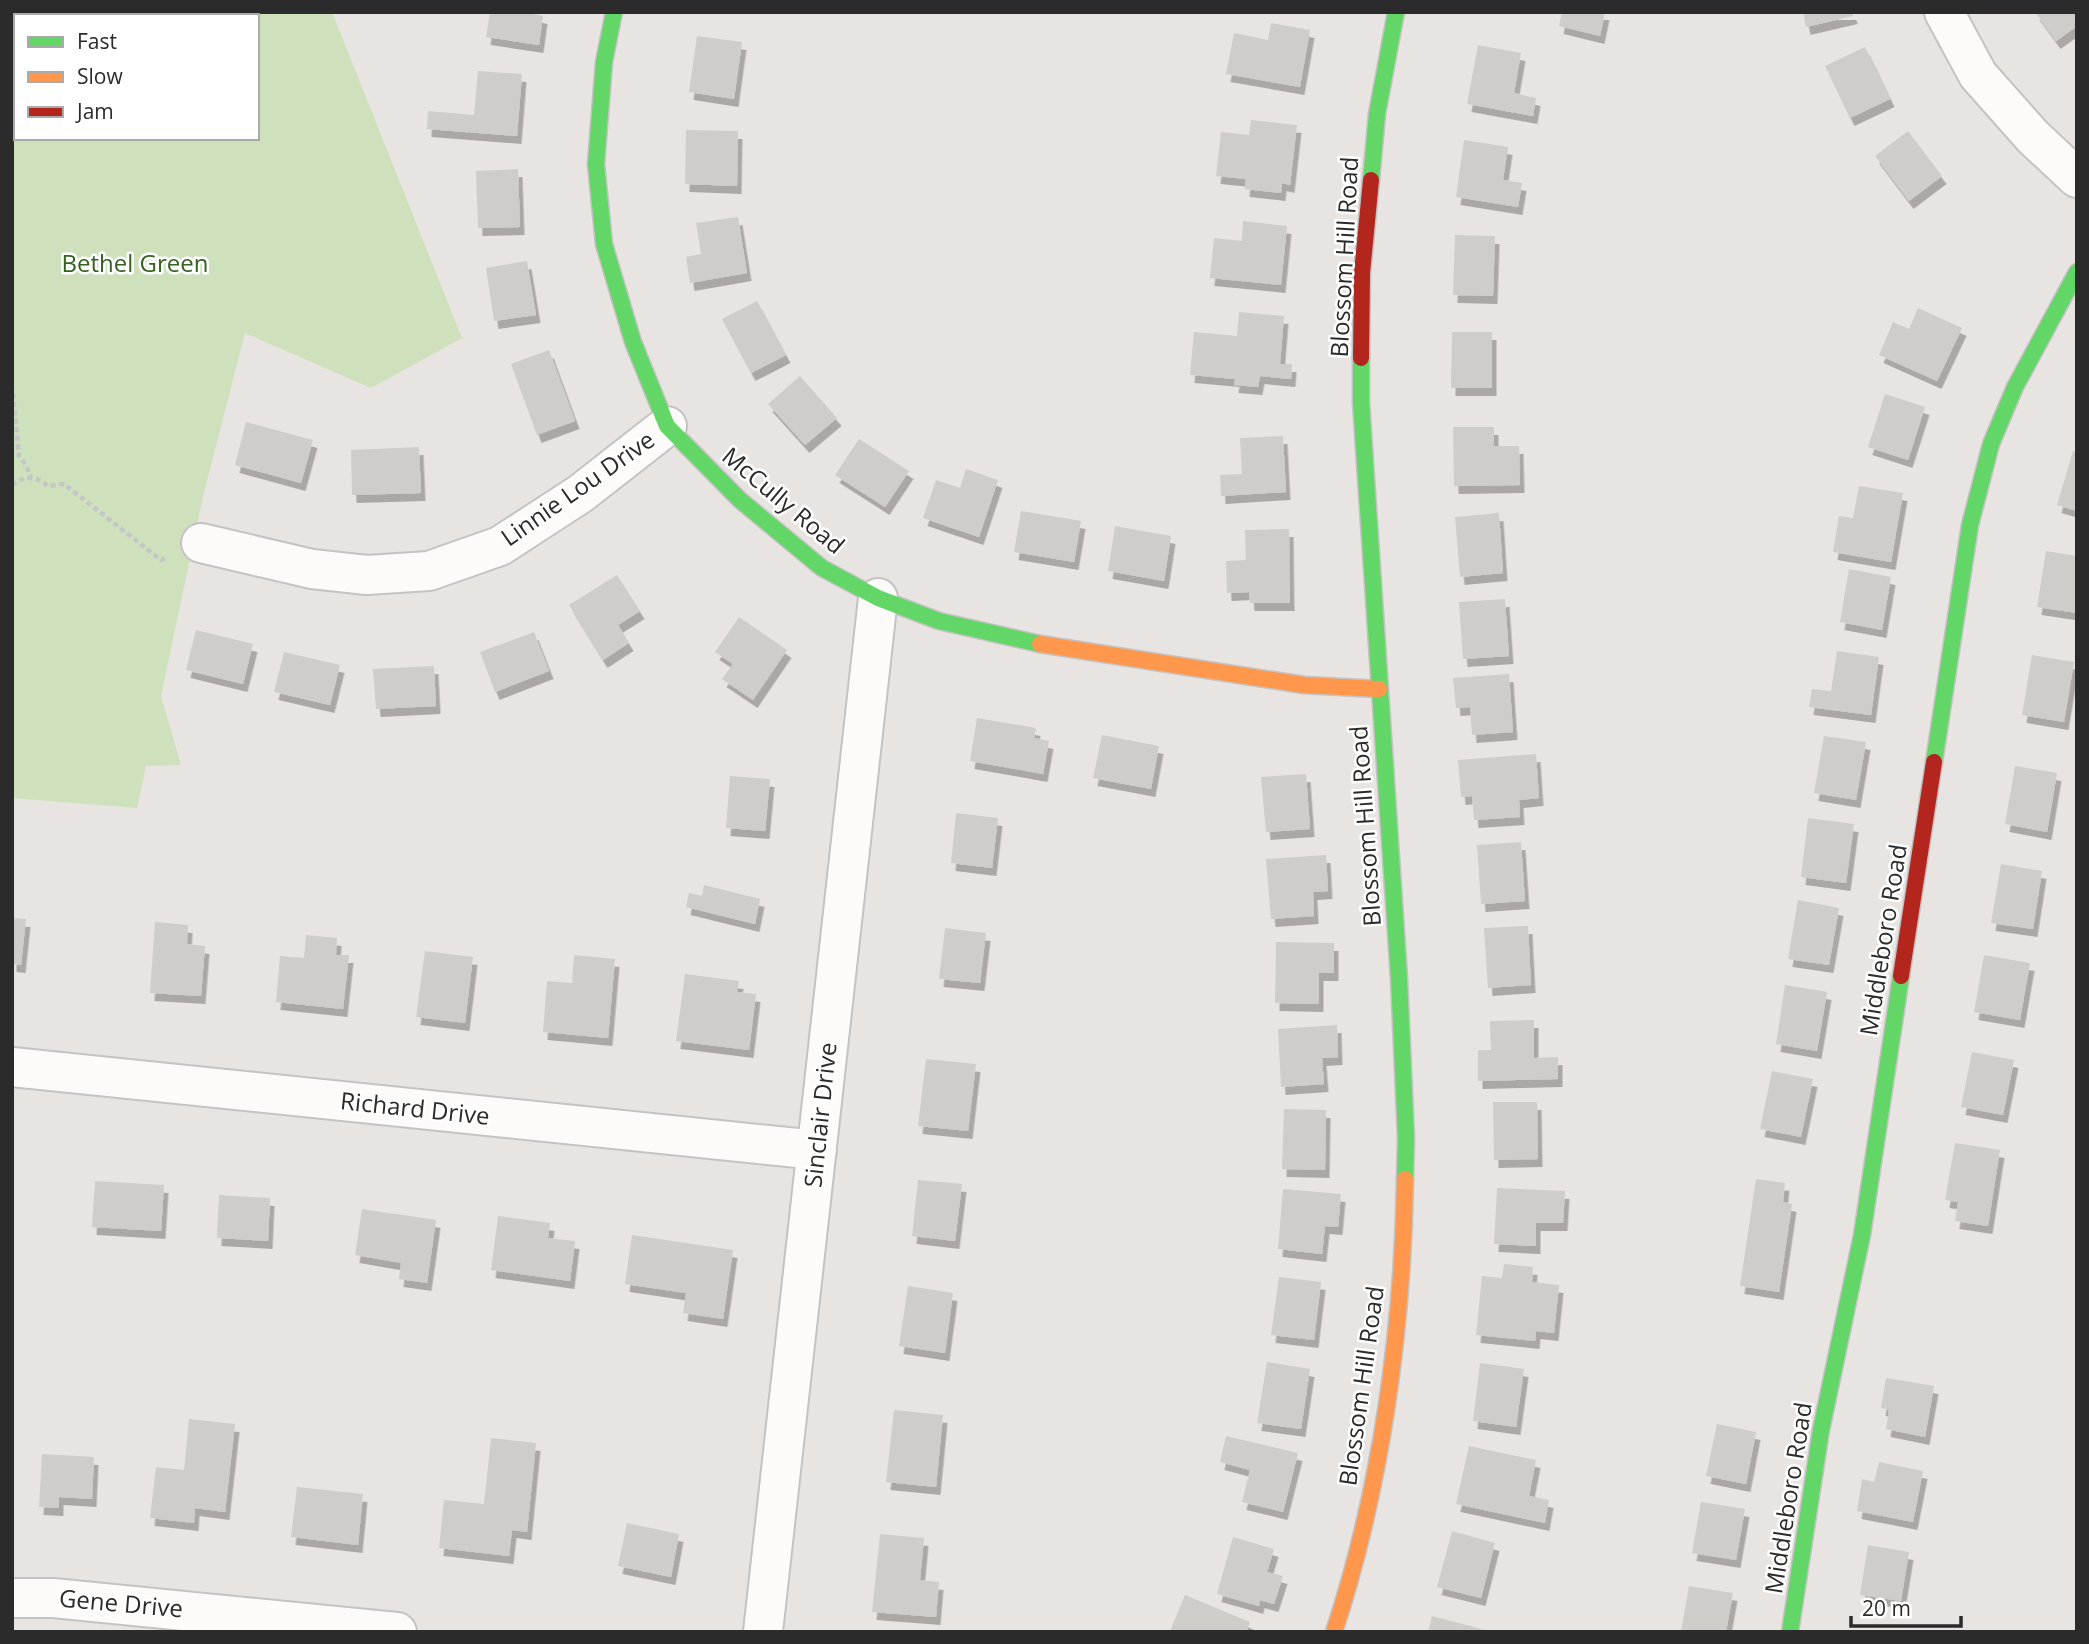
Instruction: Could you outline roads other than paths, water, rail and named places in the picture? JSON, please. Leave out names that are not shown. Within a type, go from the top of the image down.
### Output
[{"type":"street","name":"McCully Road","points":[[614,12],[604,62],[596,164],[604,244],[633,342],[667,426],[740,500],[822,568],[878,597],[939,621],[1022,642],[1304,685],[1379,689]]},
{"type":"street","name":"Blossom Hill Road","points":[[1334,1632],[1351,1580],[1376,1465],[1404,1253],[1406,1138],[1401,1018],[1361,402],[1362,273],[1377,114],[1396,12]]},
{"type":"street","points":[[1944,12],[1978,75],[2033,137],[2077,178]]},
{"type":"street","name":"Middleboro Road","points":[[1790,1632],[1821,1430],[1862,1235],[1970,525],[1991,444],[2015,387],[2077,272]]},
{"type":"street","name":"Linnie Lou Drive","points":[[201,543],[312,569],[367,575],[429,571],[500,546],[580,494],[667,426]]},
{"type":"street","name":"Sinclair Drive","points":[[763,1632],[878,597]]},
{"type":"street","name":"Richard Drive","points":[[12,1067],[817,1150]]},
{"type":"street","name":"Gene Drive","points":[[12,1598],[53,1598],[397,1632]]},
{"type":"park label","name":"Bethel Green","points":[[135,264]]}]
